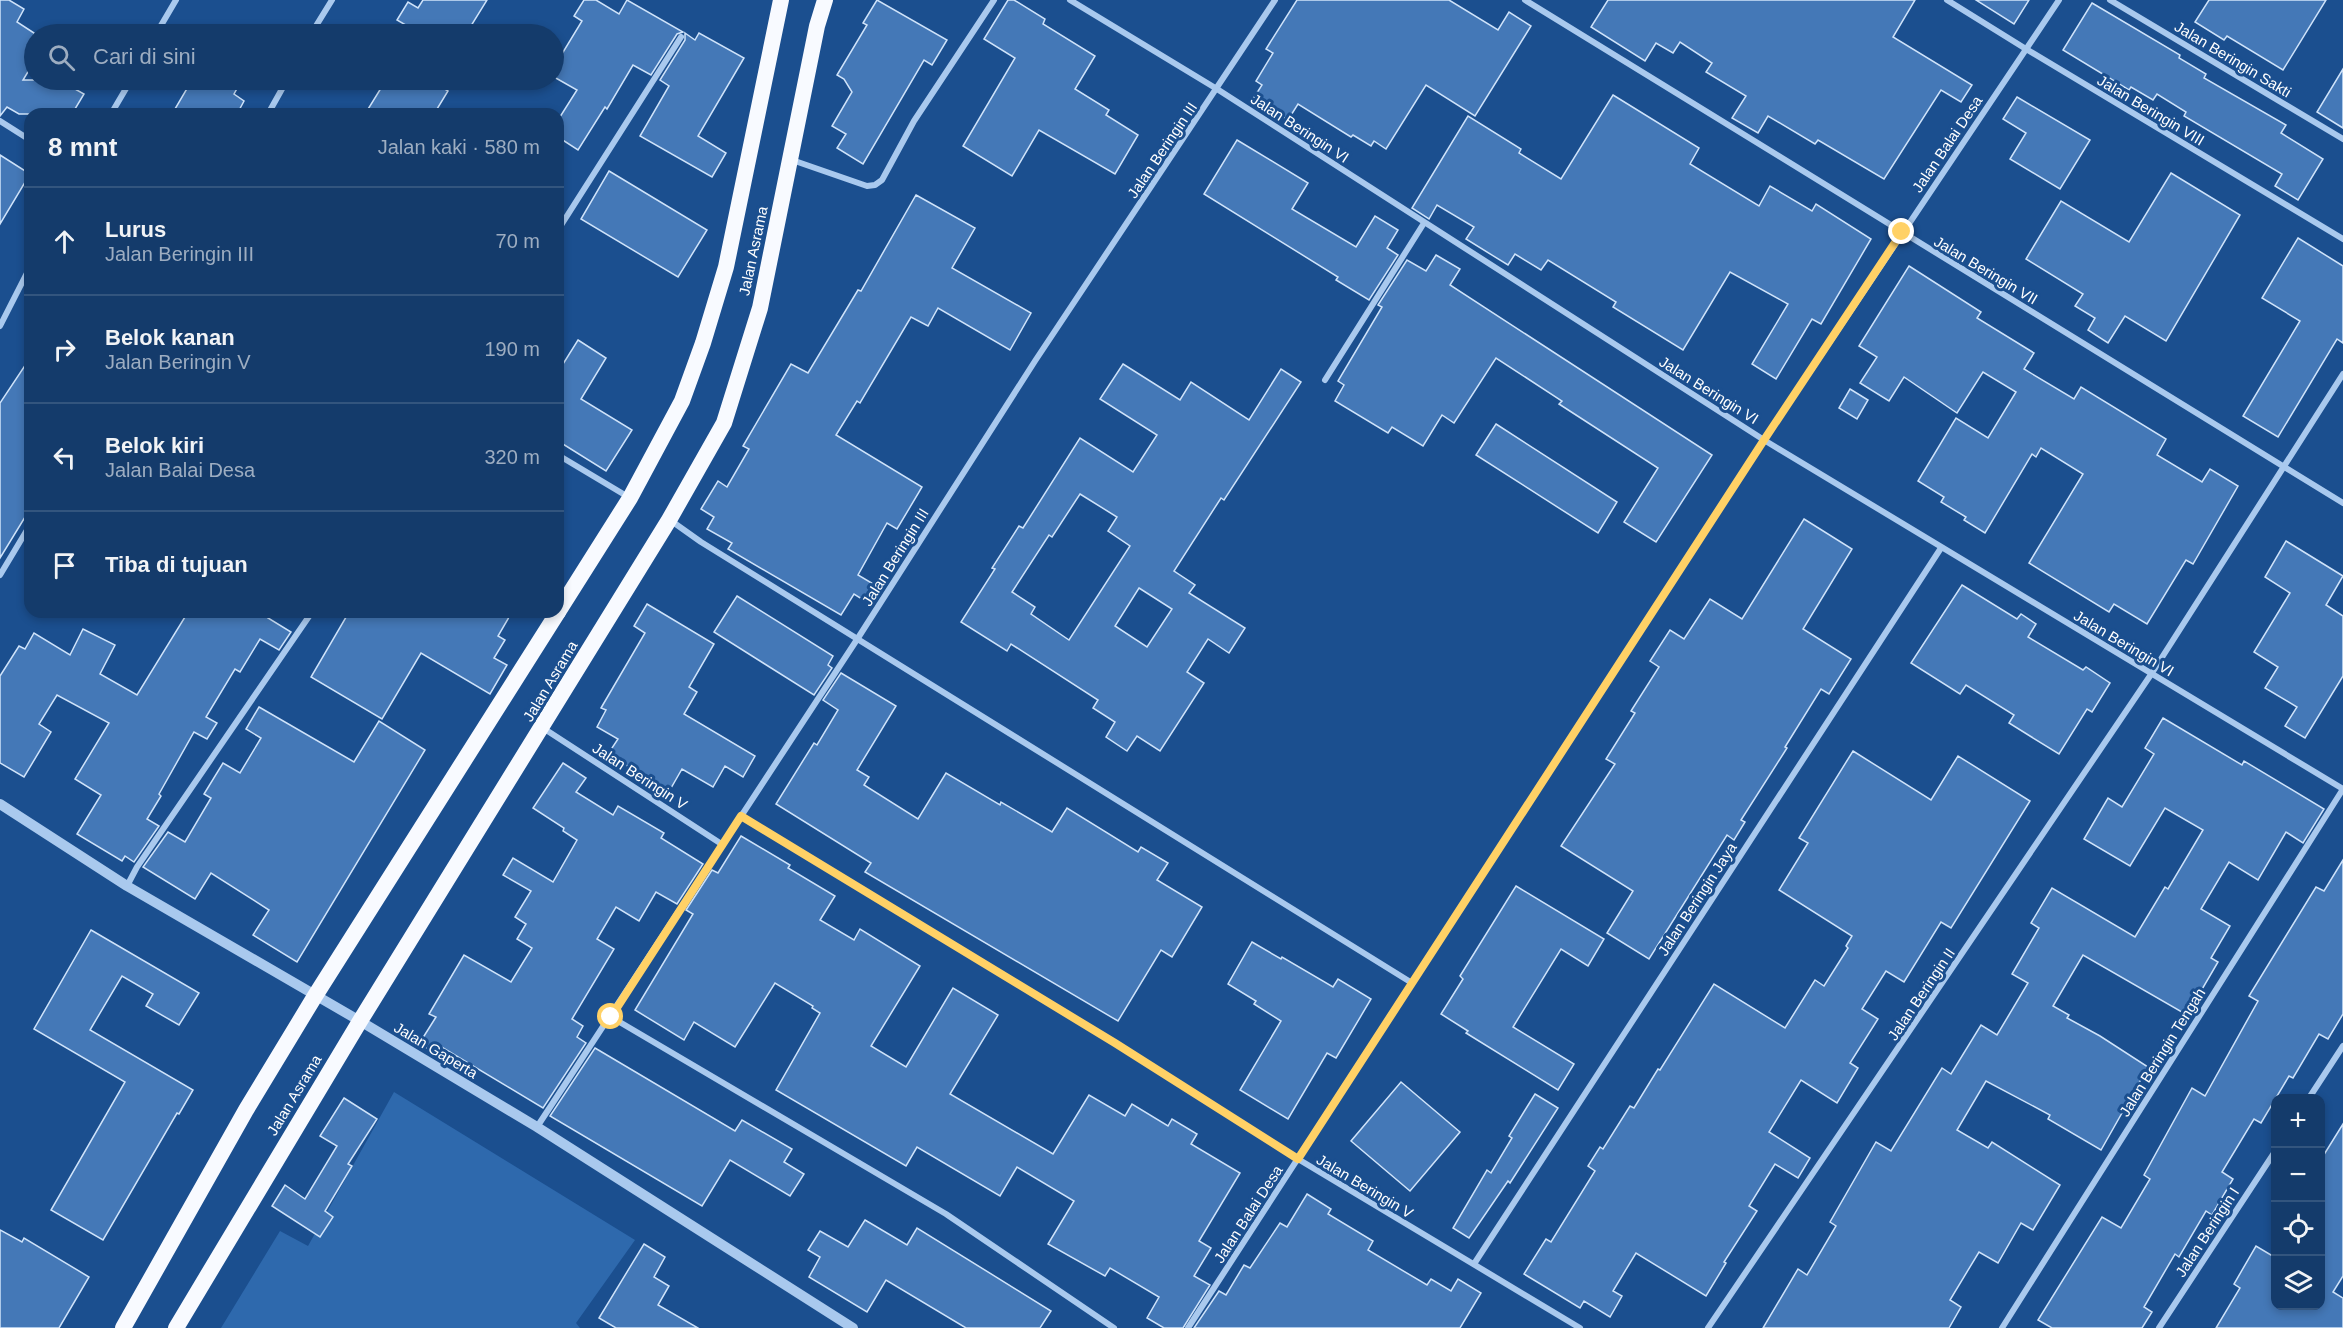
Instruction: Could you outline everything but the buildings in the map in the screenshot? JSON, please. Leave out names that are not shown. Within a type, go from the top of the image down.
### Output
[{"type":"highway","name":"Jalan Asrama","points":[[564,602],[630,498],[682,401],[703,343],[726,267],[781,0]]},
{"type":"highway","name":"Jalan Asrama","points":[[176,1328],[360,1021],[669,520],[724,423],[760,308],[817,26],[825,0]]},
{"type":"highway","name":"Jalan Asrama","points":[[123,1328],[246,1110],[315,996],[554,618]]},
{"type":"street","points":[[162,24],[176,0]]},
{"type":"street","points":[[317,24],[332,0]]},
{"type":"street","points":[[791,160],[867,186],[875,185],[882,180],[914,122],[994,0]]},
{"type":"street","name":"Jalan Beringin VI","points":[[1070,0],[1217,89],[1764,440],[2343,789]]},
{"type":"street","name":"Jalan Beringin III","points":[[537,1127],[858,638],[1035,360],[1275,0]]},
{"type":"street","name":"Jalan Beringin VII","points":[[1525,0],[2343,502]]},
{"type":"street","name":"Jalan Beringin VIII","points":[[1947,0],[2026,50],[2343,239]]},
{"type":"street","name":"Jalan Balai Desa","points":[[1188,1328],[1764,440],[2058,0]]},
{"type":"street","name":"Jalan Beringin Sakti","points":[[2110,0],[2343,139]]},
{"type":"street","points":[[564,221],[681,37]]},
{"type":"street","points":[[115,108],[125,90]]},
{"type":"street","points":[[271,108],[281,90]]},
{"type":"street","points":[[0,121],[24,136]]},
{"type":"street","points":[[1325,380],[1424,223]]},
{"type":"street","points":[[0,326],[24,279]]},
{"type":"street","name":"Jalan Beringin II","points":[[1708,1328],[2152,673],[2343,374]]},
{"type":"street","points":[[564,459],[630,498]]},
{"type":"street","points":[[669,520],[1412,983]]},
{"type":"street","points":[[0,575],[24,535]]},
{"type":"street","name":"Jalan Beringin Jaya","points":[[1474,1264],[1941,548]]},
{"type":"street","points":[[127,886],[137,867],[308,618]]},
{"type":"street","name":"Jalan Beringin V","points":[[542,727],[723,845]]},
{"type":"street","name":"Jalan Beringin Tengah","points":[[2002,1328],[2343,789]]},
{"type":"street","name":"Jalan Gaperta","points":[[0,804],[127,886],[537,1127],[853,1328]]},
{"type":"street","name":"Jalan Beringin V","points":[[741,816],[1115,1043],[1298,1159],[1580,1328]]},
{"type":"street","points":[[611,1017],[946,1214],[1114,1328]]},
{"type":"street","points":[[2312,1094],[2343,1046]]},
{"type":"street","name":"Jalan Beringin I","points":[[2159,1328],[2271,1158]]},
{"type":"shaded area","points":[[394,1092],[635,1240],[576,1323],[580,1328],[221,1328],[280,1231],[308,1246]]},
{"type":"route","points":[[611,1017],[741,816],[1115,1043],[1298,1159],[1764,440],[1902,232]]}]
